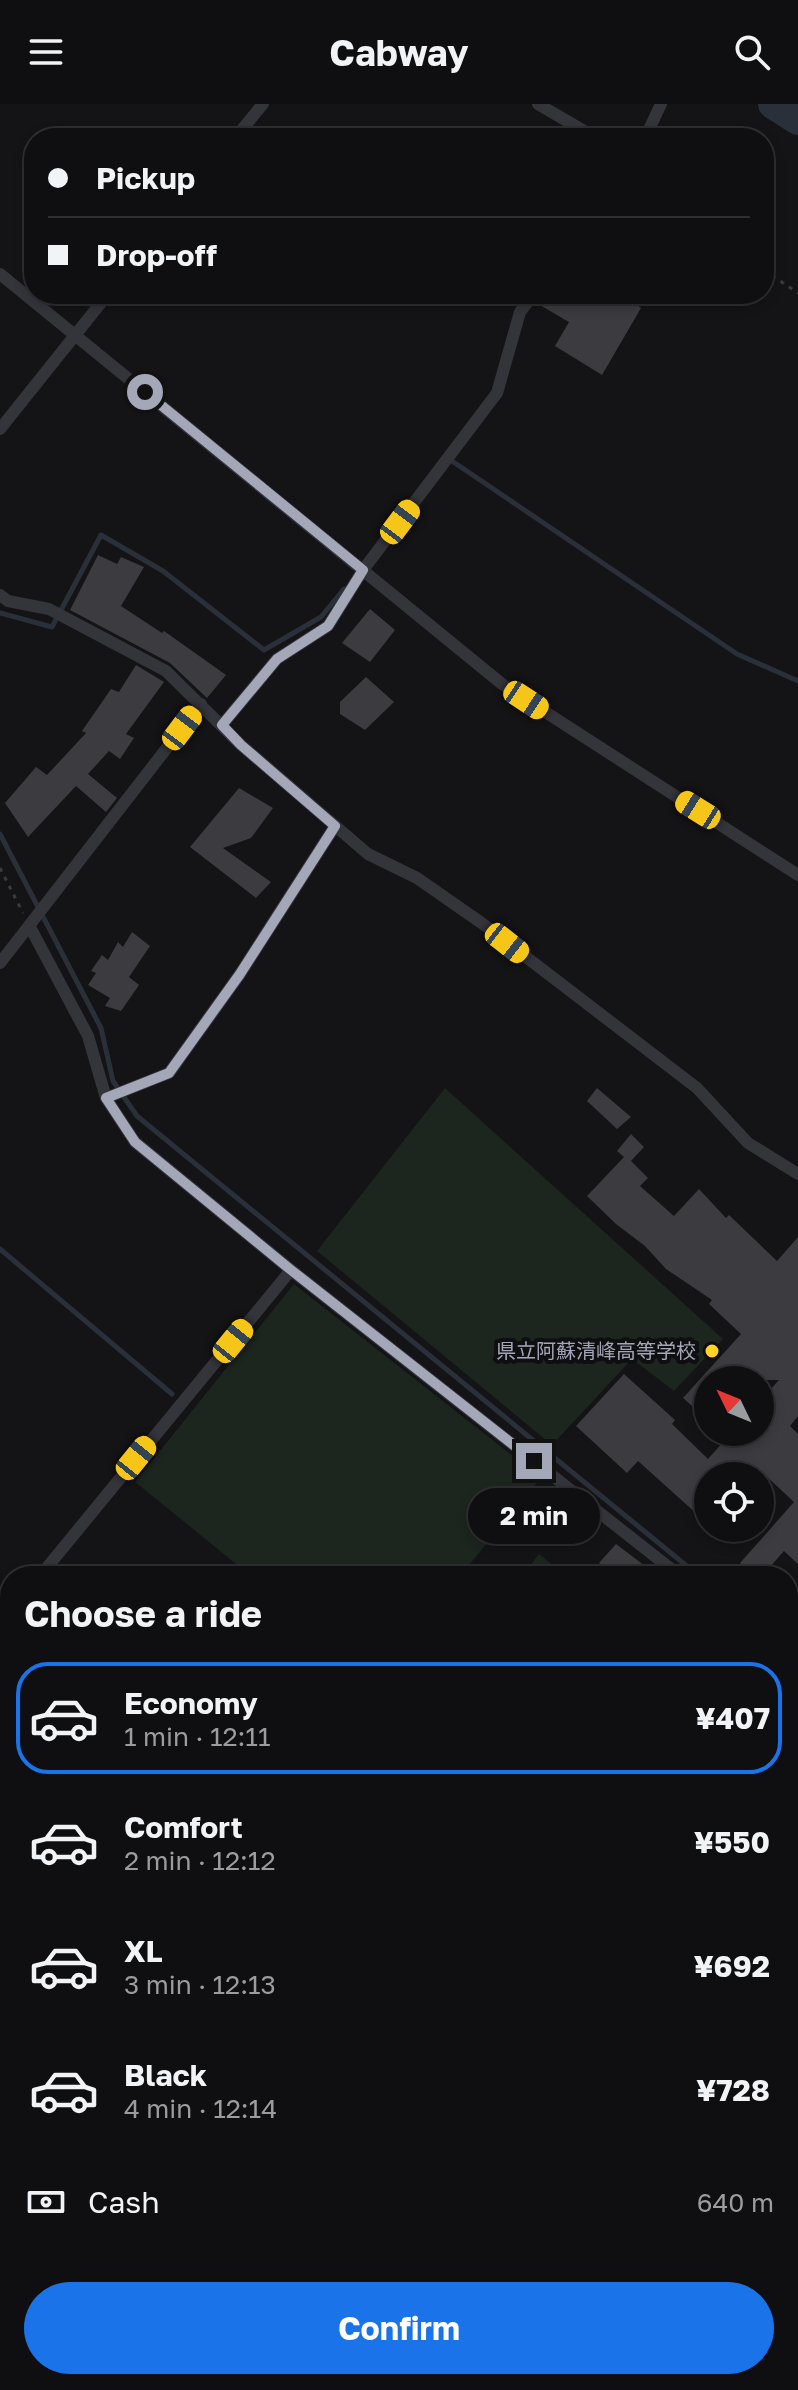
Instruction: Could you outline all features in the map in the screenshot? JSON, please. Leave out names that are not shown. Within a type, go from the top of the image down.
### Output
[{"type":"street","points":[[243,128],[263,104]]},
{"type":"street","points":[[538,104],[579,128]]},
{"type":"street","points":[[650,128],[661,104]]},
{"type":"street","points":[[0,274],[24,294]]},
{"type":"street","points":[[37,304],[502,684],[798,875]]},
{"type":"street","points":[[0,429],[100,304]]},
{"type":"street","points":[[222,725],[277,659],[328,626],[363,570],[497,393],[520,312],[526,304]]},
{"type":"street","points":[[0,595],[8,601],[49,609],[166,671],[241,745],[368,854],[417,878],[483,924],[697,1088],[748,1143],[798,1174]]},
{"type":"street","points":[[0,963],[201,704]]},
{"type":"street","points":[[106,1098],[169,1073],[240,974],[335,826]]},
{"type":"street","points":[[30,927],[88,1036],[106,1098],[135,1142],[291,1270],[667,1566]]},
{"type":"street","points":[[48,1566],[291,1270]]},
{"type":"path","points":[[774,277],[798,293]]},
{"type":"path","points":[[0,868],[30,927]]},
{"type":"shaded area","points":[[445,1088],[723,1339],[698,1366],[694,1366],[674,1391],[632,1359],[552,1445],[317,1251]]},
{"type":"shaded area","points":[[294,1284],[541,1478],[468,1566],[239,1566],[135,1482]]},
{"type":"shaded area","points":[[539,1554],[554,1566],[530,1566]]},
{"type":"building","points":[[538,304],[635,304],[641,308],[602,375],[555,346],[569,322]]},
{"type":"building","points":[[98,555],[117,564],[121,557],[144,567],[121,606],[162,633],[164,631],[226,675],[207,698],[170,663],[70,610]]},
{"type":"building","points":[[370,609],[395,630],[370,662],[342,643]]},
{"type":"building","points":[[136,665],[164,682],[126,734],[134,738],[120,759],[109,751],[88,774],[117,798],[106,812],[76,786],[28,837],[5,803],[36,767],[47,775],[86,733],[82,731],[111,689],[119,692]]},
{"type":"building","points":[[366,677],[394,702],[365,730],[340,714],[340,702]]},
{"type":"building","points":[[239,788],[273,808],[251,838],[223,848],[271,882],[256,898],[190,847]]},
{"type":"building","points":[[132,932],[150,946],[129,977],[139,985],[121,1011],[105,1006],[110,998],[88,985],[96,973],[91,971],[102,955],[108,960],[118,942],[123,947]]},
{"type":"building","points":[[597,1088],[631,1117],[617,1129],[587,1101]]},
{"type":"building","points":[[631,1134],[644,1147],[631,1161],[648,1178],[640,1186],[674,1216],[699,1189],[726,1218],[729,1215],[777,1261],[798,1237],[798,1416],[790,1426],[798,1434],[798,1564],[784,1551],[771,1566],[743,1566],[740,1563],[759,1542],[774,1542],[774,1525],[794,1502],[774,1483],[774,1462],[694,1462],[694,1511],[638,1461],[627,1473],[576,1426],[624,1374],[675,1420],[672,1424],[708,1459],[720,1446],[774,1446],[774,1386],[779,1380],[774,1380],[774,1366],[712,1366],[741,1334],[709,1304],[712,1300],[666,1269],[645,1246],[587,1196],[624,1157],[617,1151]]},
{"type":"building","points":[[694,1386],[694,1408],[683,1398]]},
{"type":"building","points":[[550,1493],[571,1510],[555,1531],[533,1514]]},
{"type":"building","points":[[616,1544],[645,1566],[602,1566],[599,1563]]},
{"type":"waterway","points":[[773,104],[798,120]]},
{"type":"waterway","points":[[449,459],[737,654],[798,681]]},
{"type":"waterway","points":[[0,613],[52,627],[101,535],[163,571],[264,650],[321,617],[344,589]]},
{"type":"waterway","points":[[0,834],[101,1028],[113,1081],[137,1116],[687,1566]]},
{"type":"waterway","points":[[0,1249],[172,1394]]},
{"type":"place","name":"県立阿蘇清峰高等学校","points":[[712,1351]]},
{"type":"route","points":[[145,392],[363,570],[328,626],[277,659],[222,725],[335,826],[240,974],[169,1073],[106,1098],[135,1142],[291,1270],[534,1461]]}]
